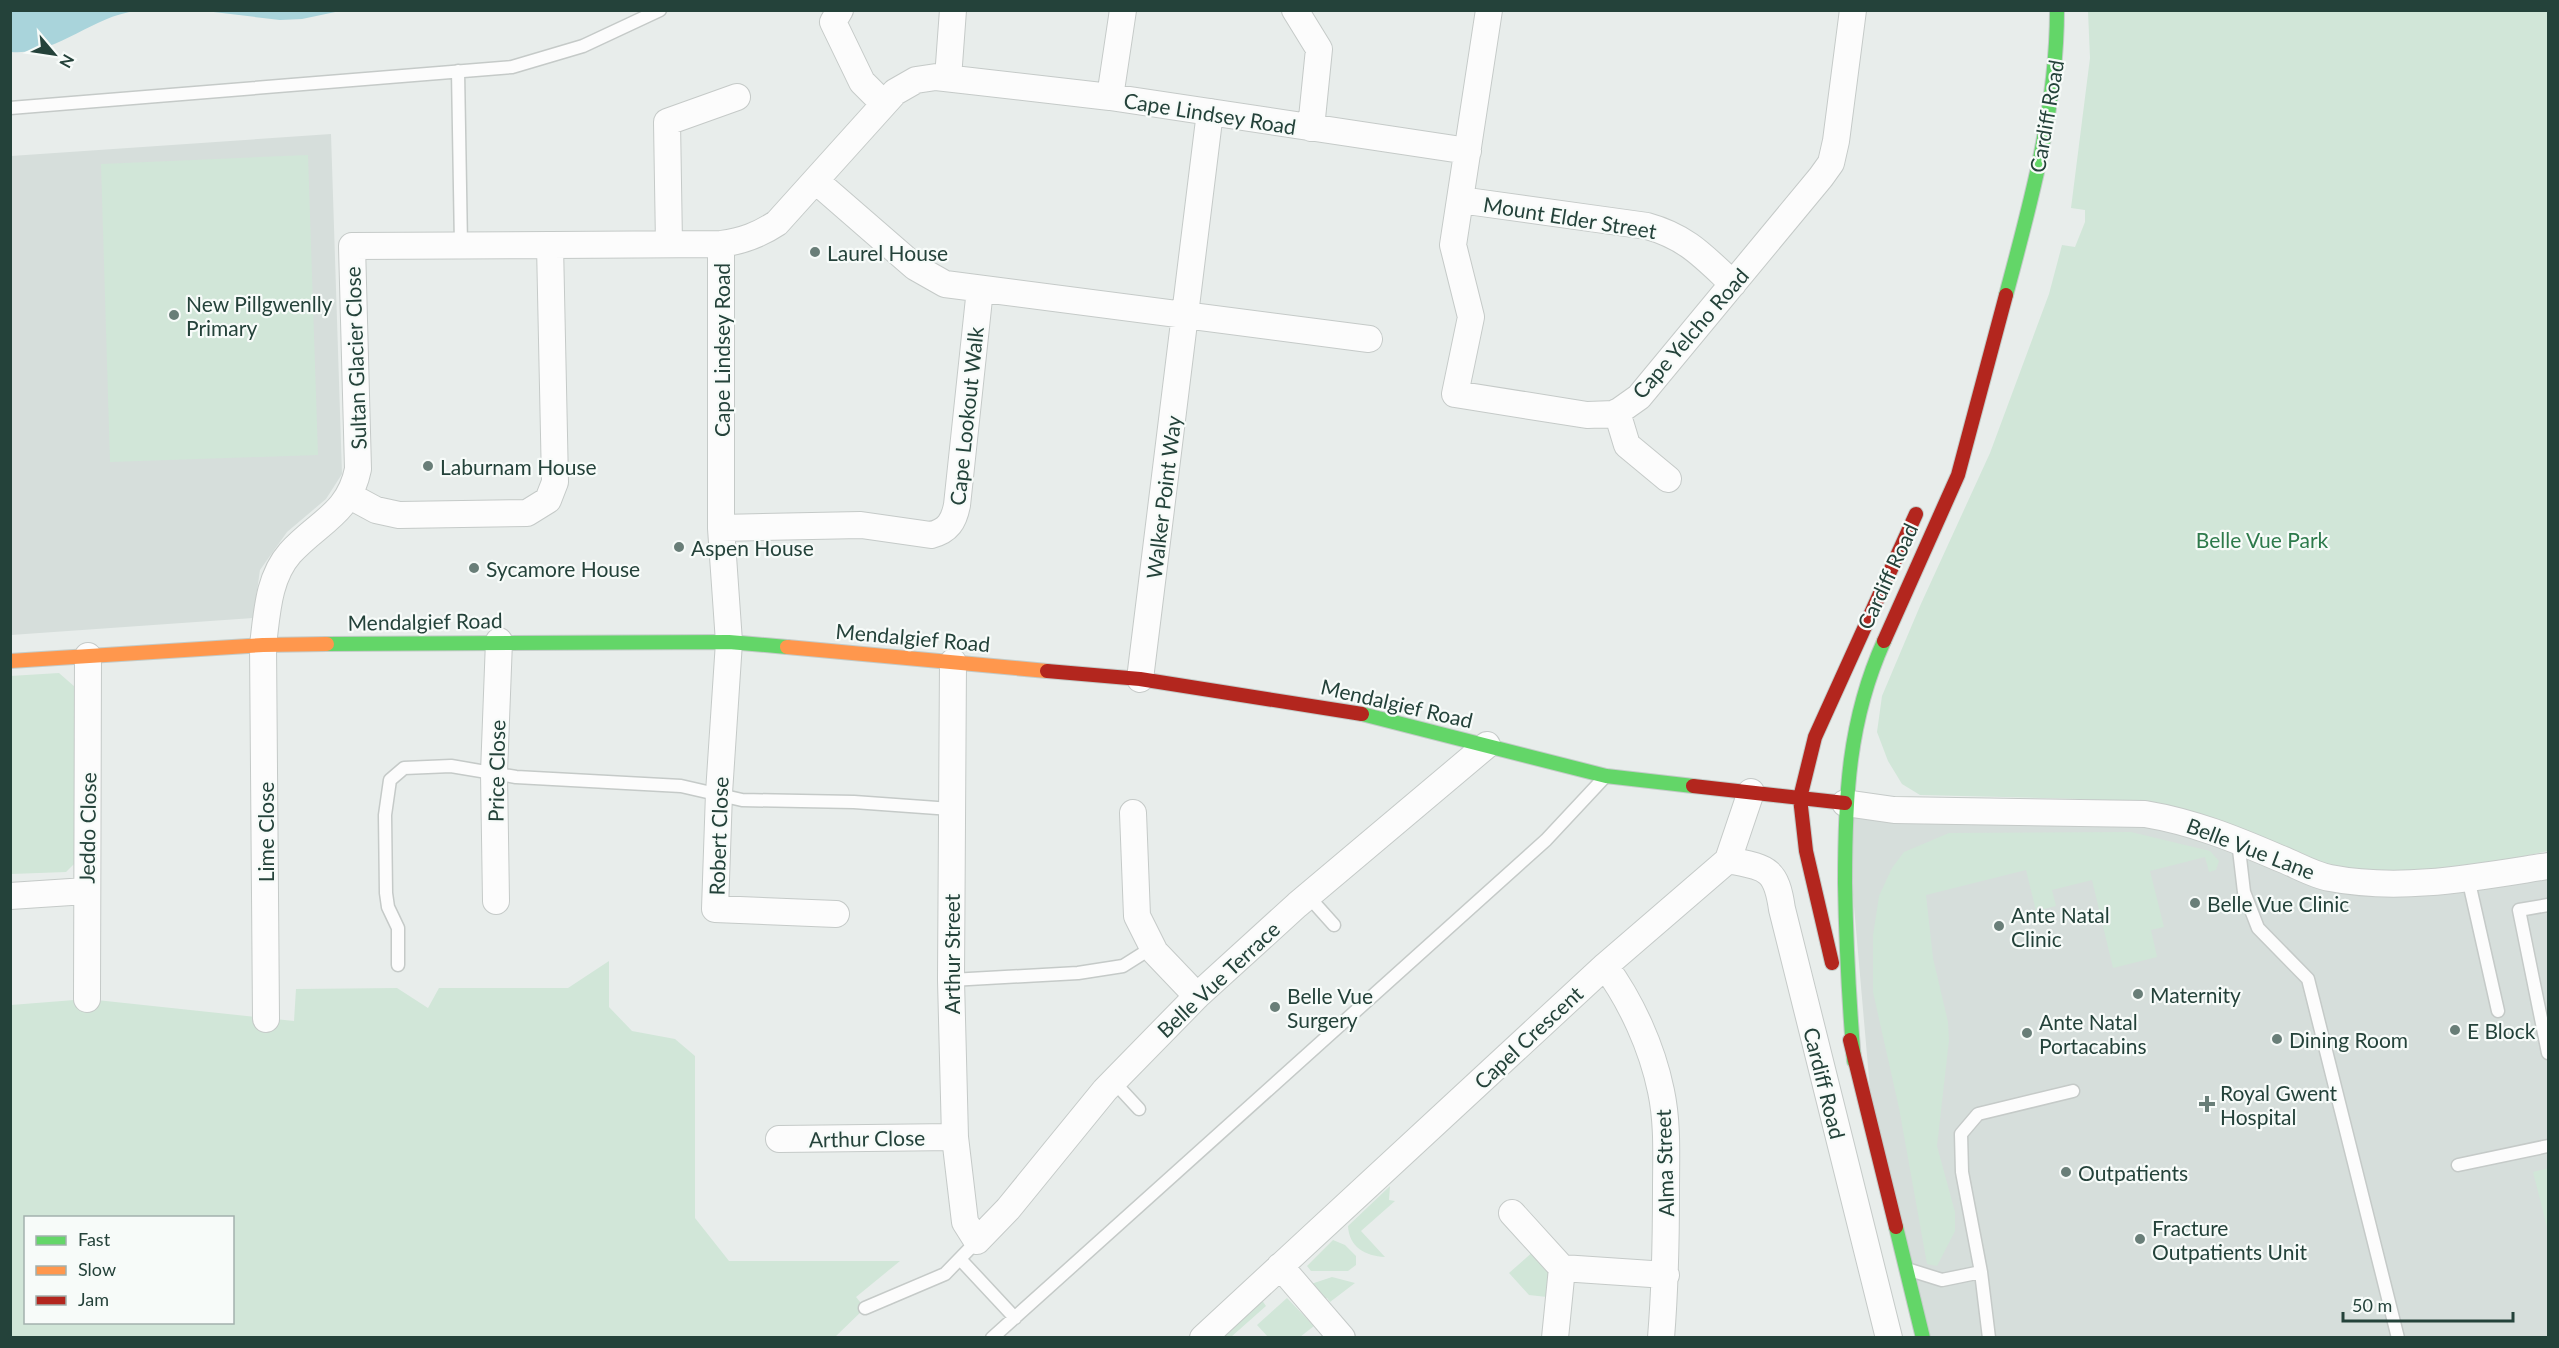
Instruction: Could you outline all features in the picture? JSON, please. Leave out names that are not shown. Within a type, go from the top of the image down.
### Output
[{"type":"main road","name":"Cardiff Road","points":[[1854,1061],[1846,972],[1845,803],[1854,729],[1872,668],[1958,475],[2028,213],[2047,122],[2057,57],[2057,10]]},
{"type":"main road","name":"Cardiff Road","points":[[1957,424],[1987,360]]},
{"type":"main road","name":"Cardiff Road","points":[[1923,499],[1815,737],[1800,798],[1806,851],[1854,1061],[1923,1338]]},
{"type":"main road","name":"Mendalgief Road","points":[[10,661],[263,645],[499,641],[729,642],[1140,679],[1350,711],[1606,776],[1800,798]]},
{"type":"main road","points":[[1800,798],[1845,803]]},
{"type":"street","points":[[840,10],[833,22],[862,82],[883,103]]},
{"type":"street","points":[[948,78],[953,10]]},
{"type":"street","name":"Cape Lindsey Road","points":[[1110,97],[1122,10]]},
{"type":"street","name":"Cape Lindsey Road","points":[[1295,10],[1319,49],[1311,128]]},
{"type":"street","name":"Cape Yelcho Road","points":[[1489,10],[1452,245],[1471,317],[1455,394],[1587,415],[1617,412],[1639,397],[1831,163],[1836,141],[1853,10]]},
{"type":"street","name":"Cape Lindsey Road","points":[[729,642],[722,528],[721,243],[760,234],[777,224],[895,92],[916,80],[948,78],[1110,97],[1468,151]]},
{"type":"street","points":[[669,244],[667,122],[736,97]]},
{"type":"street","name":"Walker Point Way","points":[[1140,679],[1210,112]]},
{"type":"street","points":[[816,181],[928,276],[945,284],[1369,339]]},
{"type":"street","name":"Mount Elder Street","points":[[1460,200],[1647,226],[1670,232],[1690,243],[1733,284]]},
{"type":"street","name":"Sultan Glacier Close","points":[[263,645],[269,598],[283,564],[290,553],[335,514],[350,496],[358,469],[352,246],[721,243]]},
{"type":"street","points":[[350,496],[376,510],[399,515],[527,513],[548,500],[555,482],[550,245]]},
{"type":"street","name":"Cape Lookout Walk","points":[[722,528],[861,525],[931,535],[949,526],[957,505],[980,289]]},
{"type":"street","points":[[1617,412],[1627,445],[1668,479]]},
{"type":"street","name":"Price Close","points":[[496,901],[494,773],[499,641]]},
{"type":"street","name":"Robert Close","points":[[729,642],[718,793],[715,909],[836,914]]},
{"type":"street","name":"Lime Close","points":[[263,645],[266,1020]]},
{"type":"street","name":"Jeddo Close","points":[[87,999],[88,656]]},
{"type":"street","name":"Arthur Street","points":[[953,662],[951,980],[955,1137],[964,1222],[977,1241]]},
{"type":"street","name":"Belle Vue Terrace","points":[[977,1241],[1008,1209],[1114,1082],[1197,996],[1308,896],[1487,745]]},
{"type":"street","points":[[1728,860],[1751,792]]},
{"type":"street","name":"Belle Vue Lane","points":[[1845,803],[1894,810],[2145,814],[2193,824],[2329,878],[2391,883],[2468,878],[2548,866]]},
{"type":"street","points":[[1133,813],[1137,916],[1153,947],[1197,996]]},
{"type":"street","name":"Capel Crescent","points":[[1203,1338],[1605,966],[1728,860]]},
{"type":"street","name":"Cardiff Road","points":[[1728,860],[1756,866],[1771,873],[1779,885],[1782,909],[1889,1338]]},
{"type":"street","points":[[10,896],[86,891]]},
{"type":"street","name":"Alma Street","points":[[1605,966],[1622,990],[1648,1048],[1661,1089],[1666,1127],[1666,1275],[1661,1338]]},
{"type":"street","name":"Arthur Close","points":[[779,1139],[955,1137]]},
{"type":"street","points":[[1512,1213],[1562,1268],[1666,1275]]},
{"type":"street","points":[[1280,1266],[1342,1338]]},
{"type":"street","points":[[1555,1338],[1562,1268]]},
{"type":"lane","points":[[10,108],[512,67],[583,46],[660,10]]},
{"type":"lane","points":[[458,71],[461,246]]},
{"type":"lane","points":[[398,965],[398,928],[388,907],[386,893],[385,815],[390,780],[404,768],[420,766],[469,768],[516,777],[681,786],[742,800],[854,802],[951,809]]},
{"type":"lane","points":[[992,1338],[1546,840],[1606,776]]},
{"type":"lane","points":[[2238,841],[2244,892],[2258,928],[2308,979],[2397,1338]]},
{"type":"lane","points":[[2468,878],[2498,1011]]},
{"type":"lane","points":[[1308,896],[1334,925]]},
{"type":"lane","points":[[2548,905],[2519,910],[2548,1053]]},
{"type":"lane","points":[[951,980],[1078,973],[1123,966],[1153,947]]},
{"type":"lane","points":[[1114,1082],[1139,1109]]},
{"type":"lane","points":[[1989,1338],[1981,1272],[1962,1172],[1961,1134],[1978,1114],[2073,1091]]},
{"type":"lane","points":[[2458,1165],[2548,1146]]},
{"type":"lane","points":[[865,1308],[945,1274],[977,1241]]},
{"type":"lane","points":[[960,1259],[1015,1318]]},
{"type":"lane","points":[[1906,1268],[1942,1280],[1981,1272]]},
{"type":"shaded area","name":"New Pillgwenlly Primary","points":[[331,134],[342,474],[326,499],[287,532],[260,570],[253,618],[11,635],[11,156]]},
{"type":"shaded area","name":"Royal Gwent Hospital","points":[[1845,803],[2145,814],[2548,865],[2548,1337],[1923,1337],[1875,1147]]},
{"type":"green space","name":"Belle Vue Park","points":[[2088,11],[2548,11],[2548,851],[2439,874],[2336,868],[2154,805],[2082,799],[1920,795],[1902,784],[1888,761],[1877,732],[1882,696],[1920,606],[1990,453],[2049,294],[2062,245],[2075,247],[2085,222],[2085,210],[2071,208],[2090,58]]},
{"type":"green space","points":[[308,155],[318,455],[110,462],[101,164]]},
{"type":"green space","points":[[59,673],[75,687],[77,861],[66,872],[11,874],[10,676]]},
{"type":"green space","points":[[2131,832],[2210,851],[2219,861],[2216,870],[2209,872],[2205,857],[2150,871],[2164,927],[2151,930],[2157,957],[2113,968],[2092,880],[2052,890],[2056,906],[2036,911],[2026,870],[1926,895],[1933,958],[1948,1022],[1949,1040],[1937,1146],[1955,1212],[1955,1231],[1937,1266],[1927,1264],[1899,1108],[1873,992],[1873,935],[1879,896],[1892,868],[1904,852],[1949,833]]},
{"type":"green space","points":[[609,961],[609,1007],[632,1031],[675,1039],[695,1056],[695,1218],[729,1261],[900,1261],[856,1297],[865,1308],[835,1337],[11,1338],[11,1005],[87,999],[294,1021],[296,989],[397,988],[428,1008],[439,988],[568,988]]},
{"type":"green space","points":[[2548,1168],[2548,1227],[2547,1227],[2533,1172]]},
{"type":"green space","points":[[1390,1186],[1389,1200],[1395,1201],[1361,1231],[1385,1257],[1371,1255],[1359,1249],[1351,1240],[1348,1226]]},
{"type":"green space","points":[[1333,1240],[1345,1245],[1356,1256],[1356,1265],[1348,1271],[1311,1271],[1307,1266]]},
{"type":"green space","points":[[1535,1250],[1550,1269],[1547,1297],[1529,1295],[1509,1273]]},
{"type":"green space","points":[[1332,1277],[1355,1283],[1330,1302],[1327,1298],[1315,1302],[1302,1287]]},
{"type":"green space","points":[[1259,1296],[1266,1306],[1231,1337],[1212,1338]]},
{"type":"green space","points":[[1287,1298],[1314,1326],[1300,1337],[1268,1337],[1257,1325]]},
{"type":"water","points":[[340,10],[302,19],[280,20],[205,11]]},
{"type":"water","points":[[10,11],[136,11],[104,20],[43,48],[27,52],[11,52]]},
{"type":"traffic: fast","points":[[2006,295],[2041,154],[2053,82],[2057,10]]},
{"type":"traffic: fast","points":[[1854,1061],[1845,905],[1848,790],[1851,760],[1863,700],[1884,641]]},
{"type":"traffic: fast","points":[[327,644],[729,642],[787,647]]},
{"type":"traffic: fast","points":[[1362,714],[1606,776],[1693,786]]},
{"type":"traffic: fast","points":[[1896,1227],[1923,1338]]},
{"type":"traffic: slow","points":[[10,661],[263,645],[327,644]]},
{"type":"traffic: slow","points":[[787,647],[1047,671]]},
{"type":"traffic: jam","points":[[1884,641],[1958,475],[2006,295]]},
{"type":"traffic: jam","points":[[1832,963],[1806,851],[1800,798],[1815,737],[1916,514]]},
{"type":"traffic: jam","points":[[1047,671],[1140,679],[1362,714]]},
{"type":"traffic: jam","points":[[1693,786],[1845,803]]},
{"type":"traffic: jam","points":[[1850,1040],[1896,1227]]},
{"type":"place","name":"Laurel House","points":[[815,252]]},
{"type":"place","name":"New Pillgwenlly Primary","points":[[174,315]]},
{"type":"place","name":"Laburnam House","points":[[428,466]]},
{"type":"place","name":"Aspen House","points":[[679,547]]},
{"type":"place","name":"Sycamore House","points":[[474,568]]},
{"type":"place","name":"Belle Vue Clinic","points":[[2195,903]]},
{"type":"place","name":"Ante Natal Clinic","points":[[1999,926]]},
{"type":"place","name":"Maternity","points":[[2138,994]]},
{"type":"place","name":"Belle Vue Surgery","points":[[1275,1007]]},
{"type":"place","name":"E Block","points":[[2455,1030]]},
{"type":"place","name":"Ante Natal Portacabins","points":[[2027,1033]]},
{"type":"place","name":"Dining Room","points":[[2277,1039]]},
{"type":"place","name":"Royal Gwent Hospital","points":[[2207,1104]]},
{"type":"place","name":"Outpatients","points":[[2066,1172]]},
{"type":"place","name":"Fracture Outpatients Unit","points":[[2140,1239]]}]
